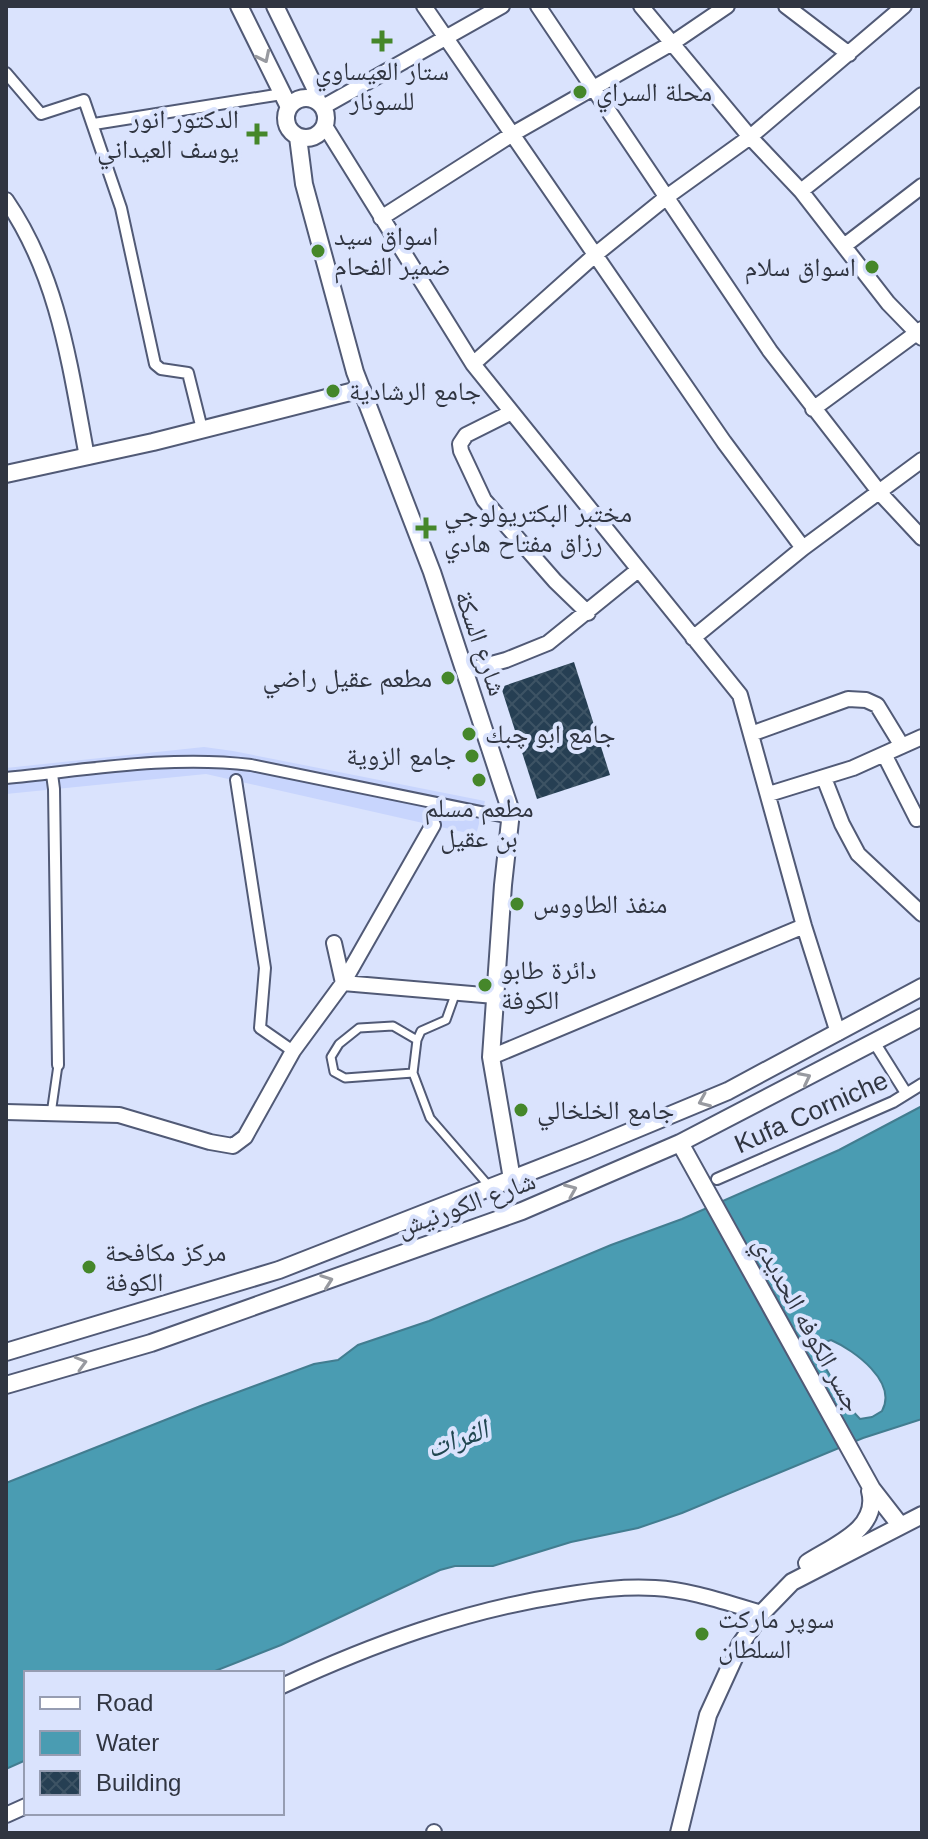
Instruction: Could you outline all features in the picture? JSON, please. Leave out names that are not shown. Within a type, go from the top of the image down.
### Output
[{"type":"street","points":[[239,6],[285,101],[286,121],[292,133],[310,138],[321,132],[326,120],[315,88],[275,6]]},
{"type":"street","points":[[424,6],[724,442],[803,548]]},
{"type":"street","points":[[320,104],[502,6]]},
{"type":"street","points":[[538,6],[770,351],[880,493],[922,538]]},
{"type":"street","points":[[641,6],[750,137],[801,191],[888,303],[920,333],[813,409]]},
{"type":"street","points":[[381,218],[511,135],[674,42],[727,6]]},
{"type":"street","points":[[786,6],[849,54]]},
{"type":"street","points":[[473,364],[595,255],[668,196],[750,137],[904,6]]},
{"type":"street","points":[[6,73],[41,114],[84,100],[121,208],[155,364],[161,369],[188,373],[202,429]]},
{"type":"street","points":[[801,191],[922,95]]},
{"type":"street","points":[[94,124],[299,99],[311,98],[320,104]]},
{"type":"street","points":[[325,126],[473,364],[740,695],[804,926],[838,1033]]},
{"type":"street","name":"شارع السكة","points":[[298,137],[304,184],[362,389],[428,562],[511,812],[491,1057],[512,1179]]},
{"type":"street","points":[[844,246],[922,186]]},
{"type":"street","points":[[6,200],[46,275],[62,324],[87,457]]},
{"type":"street","points":[[6,474],[362,389]]},
{"type":"street","points":[[510,413],[466,435],[460,444],[461,451],[484,500],[555,581],[588,613]]},
{"type":"street","points":[[693,638],[803,548],[922,460]]},
{"type":"street","points":[[466,671],[506,660],[548,643],[638,570]]},
{"type":"street","points":[[751,734],[848,699],[866,700],[877,705],[902,746]]},
{"type":"street","points":[[769,794],[824,778],[922,737]]},
{"type":"street","points":[[884,754],[917,819],[922,818]]},
{"type":"street","points":[[6,778],[215,760],[510,818]]},
{"type":"street","points":[[52,774],[58,1065]]},
{"type":"street","points":[[824,778],[836,811],[858,854],[922,914]]},
{"type":"street","points":[[236,780],[265,968],[260,1028],[293,1051]]},
{"type":"street","points":[[6,1112],[119,1115],[233,1146],[245,1137],[293,1051],[343,983],[433,825]]},
{"type":"street","points":[[491,1057],[804,926]]},
{"type":"street","points":[[334,943],[343,983]]},
{"type":"street","points":[[343,983],[495,996]]},
{"type":"street","name":"شارع الكورنيش","points":[[6,1352],[279,1270],[490,1188],[728,1091],[922,987]]},
{"type":"street","name":"شارع الكورنيش","points":[[6,1385],[151,1343],[522,1211],[680,1143],[922,1017]]},
{"type":"street","points":[[874,1042],[906,1093]]},
{"type":"street","name":"Kufa Corniche","points":[[712,1186],[922,1084]]},
{"type":"street","name":"جسر الکوفه الحديدي","points":[[680,1143],[712,1186],[881,1503],[900,1525]]},
{"type":"street","points":[[411,1218],[408,1235],[418,1248]]},
{"type":"street","points":[[376,1231],[387,1245],[387,1259]]},
{"type":"street","points":[[792,1582],[796,1571],[803,1565],[868,1520],[873,1502],[865,1474]]},
{"type":"street","points":[[679,1833],[708,1715],[740,1645],[762,1613],[777,1594],[792,1582],[922,1515]]},
{"type":"street","points":[[284,1685],[389,1640],[459,1617],[531,1600],[589,1591],[658,1588],[711,1598],[762,1613]]},
{"type":"lane","points":[[456,992],[446,1020],[421,1031],[413,1073],[430,1118],[490,1188]]},
{"type":"lane","points":[[413,1073],[345,1078],[334,1072],[331,1057],[339,1044],[359,1028],[393,1026],[417,1040]]},
{"type":"lane","points":[[51,1114],[58,1065]]},
{"type":"shaded area","points":[[204,747],[485,801],[476,835],[206,774],[6,794],[6,768]]},
{"type":"water","name":"الفرات","points":[[922,1106],[922,1419],[863,1438],[682,1513],[638,1528],[571,1542],[493,1566],[455,1566],[440,1570],[281,1645],[215,1671],[24,1671],[24,1761],[6,1769],[6,1483],[203,1405],[314,1364],[338,1360],[358,1345],[429,1321],[611,1245],[682,1219],[839,1150]],"holes":[[[831,1340],[861,1359],[879,1378],[885,1400],[882,1411],[860,1419],[847,1405],[817,1353],[819,1344]]]},
{"type":"building","points":[[574,662],[610,775],[537,799],[501,687]]},
{"type":"place","name":"ستار العيساوي للسونار","points":[[382,41]]},
{"type":"place","name":"محلة السراي","points":[[580,92]]},
{"type":"place","name":"الدكتور انور يوسف العيداني","points":[[257,134]]},
{"type":"place","name":"اسواق سيد ضمير الفحام","points":[[318,251]]},
{"type":"place","name":"اسواق سلام","points":[[872,267]]},
{"type":"place","name":"جامع الرشادية","points":[[333,391]]},
{"type":"place","name":"مختبر البكتريولوجي رزاق مفتاح هادي","points":[[426,528]]},
{"type":"place","name":"مطعم عقيل راضي","points":[[448,678]]},
{"type":"place","name":"جامع ابو چبك","points":[[469,734]]},
{"type":"place","name":"جامع الزوية","points":[[472,756]]},
{"type":"place","name":"مطعم مسلم بن عقيل","points":[[479,780]]},
{"type":"place","name":"منفذ الطاووس","points":[[517,904]]},
{"type":"place","name":"دائرة طابو الكوفة","points":[[485,985]]},
{"type":"place","name":"جامع الخلخالي","points":[[521,1110]]},
{"type":"place","name":"مركز مكافحة الكوفة","points":[[89,1267]]},
{"type":"place","name":"سوپر ماركت السلطان","points":[[702,1634]]}]
